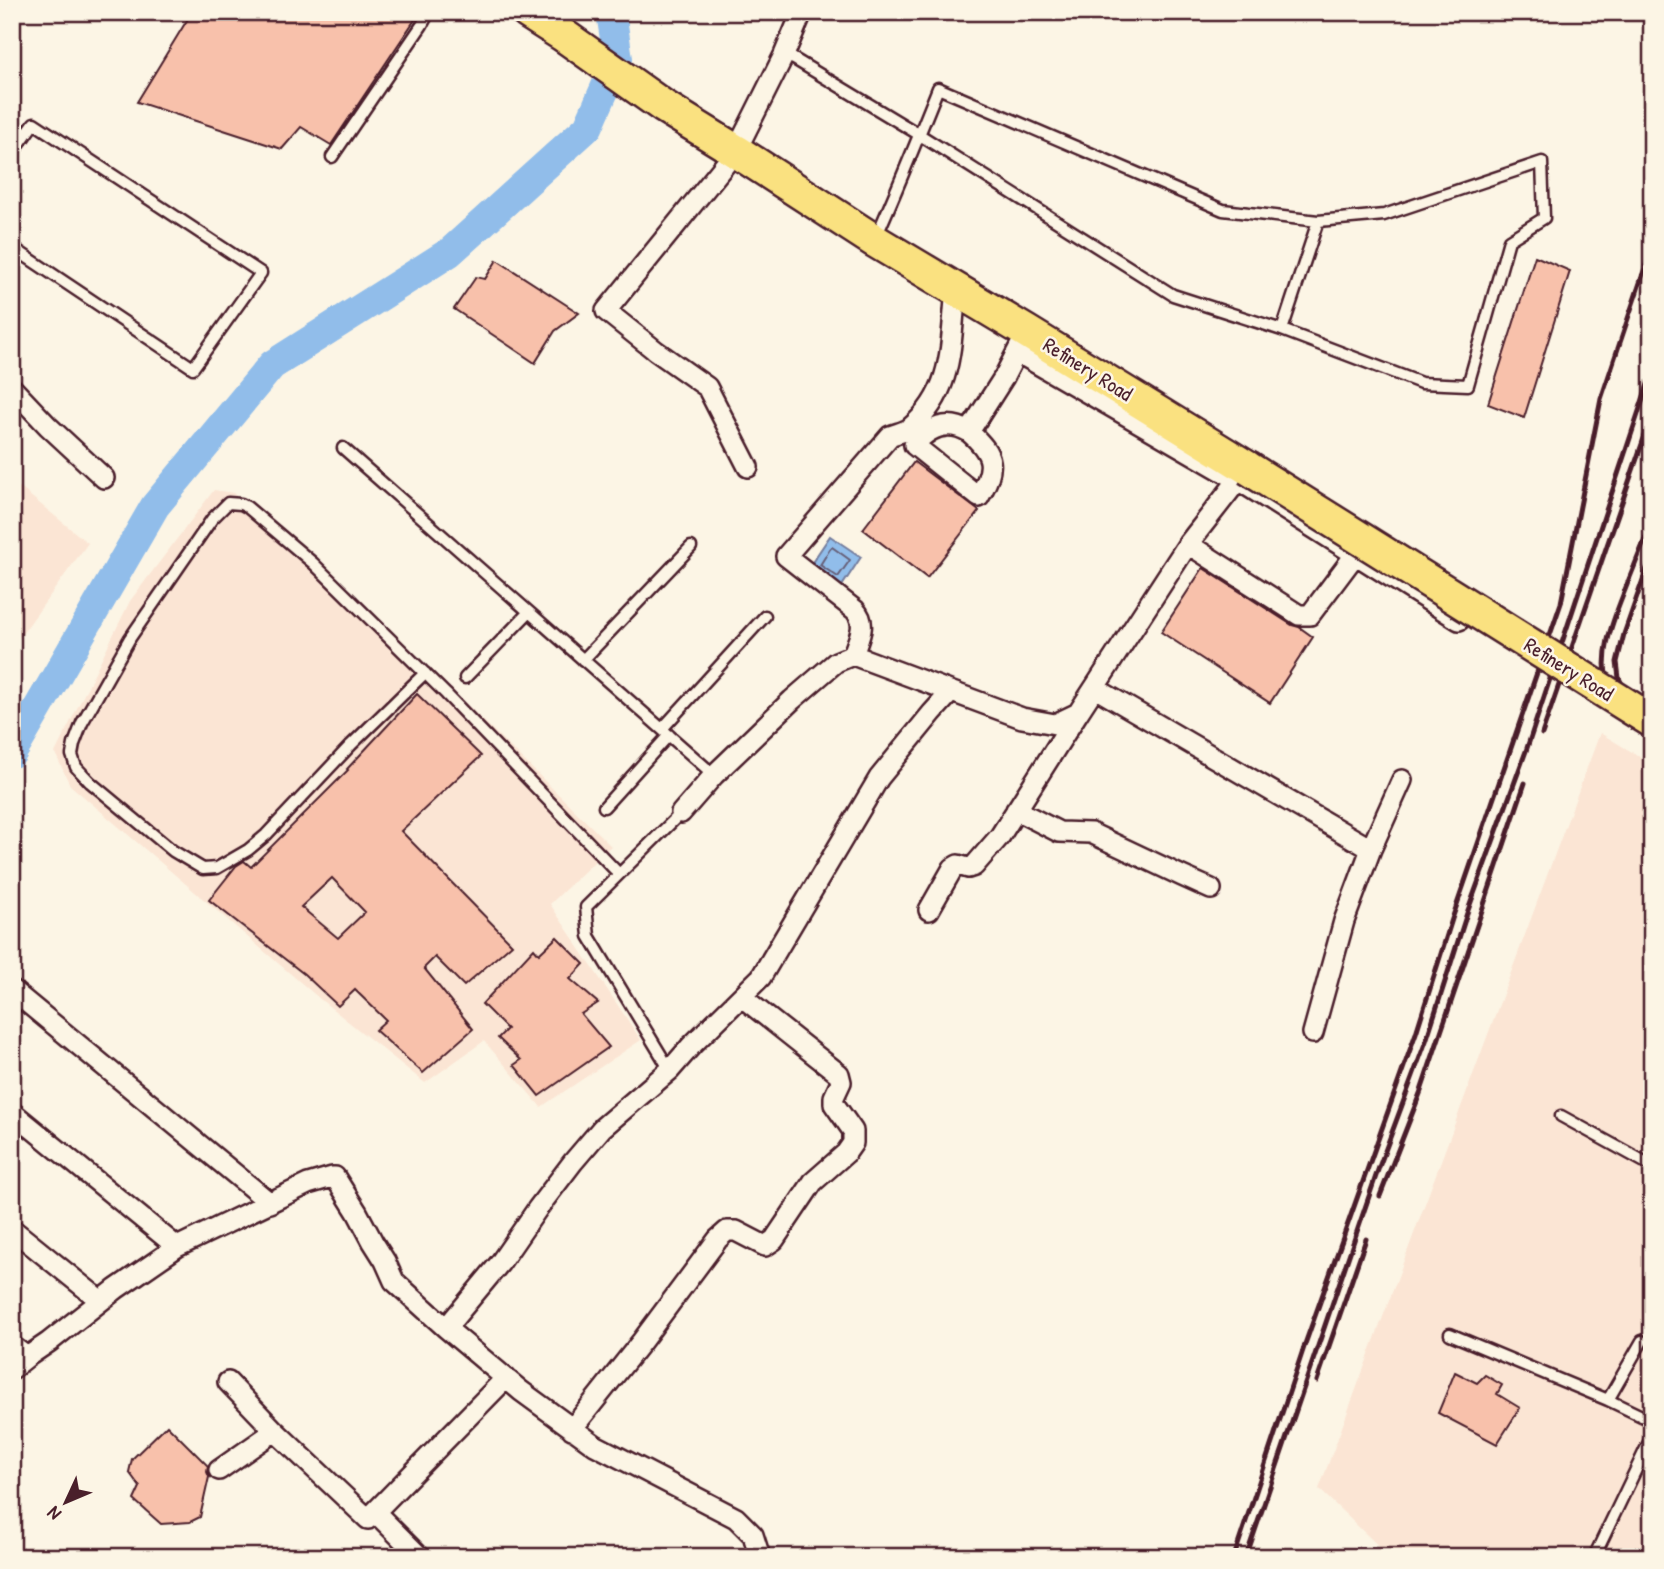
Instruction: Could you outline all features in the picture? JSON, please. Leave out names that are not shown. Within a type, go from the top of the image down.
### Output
[{"type":"highway","name":"Refinery Road","points":[[527,12],[663,106],[956,290],[1022,342],[1074,361],[1652,721]]},
{"type":"street","points":[[748,467],[707,387],[606,311],[731,148],[784,55],[802,12]]},
{"type":"street","points":[[853,655],[862,623],[856,610],[786,556],[890,436],[909,429],[934,403],[947,372],[956,290]]},
{"type":"street","points":[[969,432],[1004,377],[1022,342],[1459,620]]},
{"type":"street","points":[[12,388],[104,478]]},
{"type":"street","points":[[929,910],[953,868],[958,865],[968,868],[974,866],[1000,836],[1188,544],[1238,480]]},
{"type":"street","points":[[1188,544],[1299,615],[1310,615],[1355,555]]},
{"type":"street","points":[[681,813],[714,775],[792,700],[836,662],[853,655],[1022,718],[1055,724],[1077,713]]},
{"type":"street","points":[[1095,688],[1371,849]]},
{"type":"street","points":[[446,1328],[500,1263],[538,1208],[602,1128],[670,1070],[761,977],[879,778],[951,692]]},
{"type":"street","points":[[1313,1033],[1344,921],[1371,849],[1402,780]]},
{"type":"street","points":[[1016,810],[1059,832],[1091,833],[1211,889]]},
{"type":"street","points":[[12,990],[270,1203]]},
{"type":"street","points":[[572,1429],[718,1239],[727,1231],[736,1231],[765,1246],[774,1240],[813,1182],[846,1153],[853,1143],[853,1131],[834,1104],[834,1097],[841,1082],[839,1074],[742,998]]},
{"type":"street","points":[[12,1112],[177,1247]]},
{"type":"street","points":[[17,1358],[49,1342],[145,1268],[177,1247],[309,1184],[335,1177],[394,1281],[446,1328],[521,1391],[595,1445],[736,1518],[753,1535],[760,1557]]},
{"type":"street","points":[[12,1229],[101,1301]]},
{"type":"street","points":[[228,1382],[275,1431],[368,1519],[506,1378]]},
{"type":"street","points":[[219,1471],[275,1431]]},
{"type":"street","points":[[375,1512],[420,1557]]},
{"type":"lane","points":[[332,157],[429,12]]},
{"type":"lane","points":[[784,55],[920,135],[1172,295],[1282,330],[1421,383],[1468,385],[1509,240],[1544,218],[1542,162],[1384,215],[1318,220],[1223,210],[938,88],[920,135],[875,241]]},
{"type":"lane","points":[[12,153],[33,123],[261,273],[193,368],[12,247]]},
{"type":"lane","points":[[1282,330],[1318,220]]},
{"type":"lane","points":[[343,448],[714,775]]},
{"type":"lane","points":[[425,673],[351,745],[267,835],[217,868],[203,869],[173,851],[90,782],[76,767],[72,755],[82,723],[130,638],[212,519],[228,503],[241,504],[313,563],[425,673],[619,874]]},
{"type":"lane","points":[[583,660],[691,547]]},
{"type":"lane","points":[[465,678],[529,612]]},
{"type":"lane","points":[[604,807],[765,616]]},
{"type":"lane","points":[[670,1070],[589,936],[586,907],[681,813]]},
{"type":"lane","points":[[1561,1116],[1652,1166]]},
{"type":"lane","points":[[1450,1334],[1608,1399],[1652,1422]]},
{"type":"lane","points":[[1608,1399],[1642,1341]]},
{"type":"lane","points":[[1594,1557],[1652,1436]]},
{"type":"shaded area","points":[[12,481],[88,543],[12,648]]},
{"type":"shaded area","points":[[214,490],[233,493],[390,629],[611,846],[550,904],[641,1040],[541,1107],[484,1041],[425,1083],[320,999],[70,785],[55,753],[130,601]]},
{"type":"shaded area","points":[[1600,733],[1652,764],[1652,1557],[1390,1557],[1319,1489]]},
{"type":"water","points":[[830,536],[861,557],[840,589],[809,567]]},
{"type":"building","points":[[192,12],[420,12],[331,145],[301,127],[282,149],[137,102]]},
{"type":"building","points":[[1535,256],[1570,271],[1524,418],[1488,404]]},
{"type":"building","points":[[497,260],[579,313],[555,331],[535,363],[454,309],[476,277],[485,279]]},
{"type":"building","points":[[914,462],[979,511],[927,578],[863,529]]},
{"type":"building","points":[[1203,568],[1313,637],[1270,703],[1161,632]]},
{"type":"building","points":[[417,694],[481,756],[401,831],[512,944],[464,986],[435,957],[424,968],[473,1029],[423,1073],[375,1030],[386,1020],[355,990],[338,1006],[304,974],[209,900],[236,866],[244,861],[251,867]],"holes":[[[332,878],[365,912],[338,938],[301,907]]]},
{"type":"building","points":[[557,937],[584,964],[570,979],[598,1003],[581,1014],[609,1047],[539,1096],[514,1065],[521,1060],[498,1038],[507,1029],[482,1004],[534,948],[539,954]]},
{"type":"building","points":[[1455,1372],[1477,1383],[1485,1375],[1502,1385],[1497,1394],[1520,1408],[1497,1444],[1438,1413]]},
{"type":"building","points":[[167,1425],[208,1466],[209,1477],[200,1517],[190,1522],[161,1524],[134,1500],[140,1487],[129,1472],[132,1459]]},
{"type":"waterway","points":[[12,753],[155,506],[272,365],[450,252],[588,127],[618,59],[611,12]]},
{"type":"railway","points":[[1234,1557],[1305,1344],[1416,1033],[1452,919],[1561,603],[1601,399],[1652,247]]},
{"type":"railway","points":[[1246,1557],[1379,1167],[1426,1041],[1467,913],[1526,751],[1652,372]]},
{"type":"railway","points":[[1542,734],[1652,415]]},
{"type":"railway","points":[[1652,522],[1614,619],[1605,659],[1608,686],[1615,701],[1652,739]]},
{"type":"railway","points":[[1652,554],[1617,662],[1619,678],[1629,698],[1652,725]]},
{"type":"railway","points":[[1380,1196],[1421,1091],[1525,783]]},
{"type":"railway","points":[[1317,1381],[1366,1239]]}]
